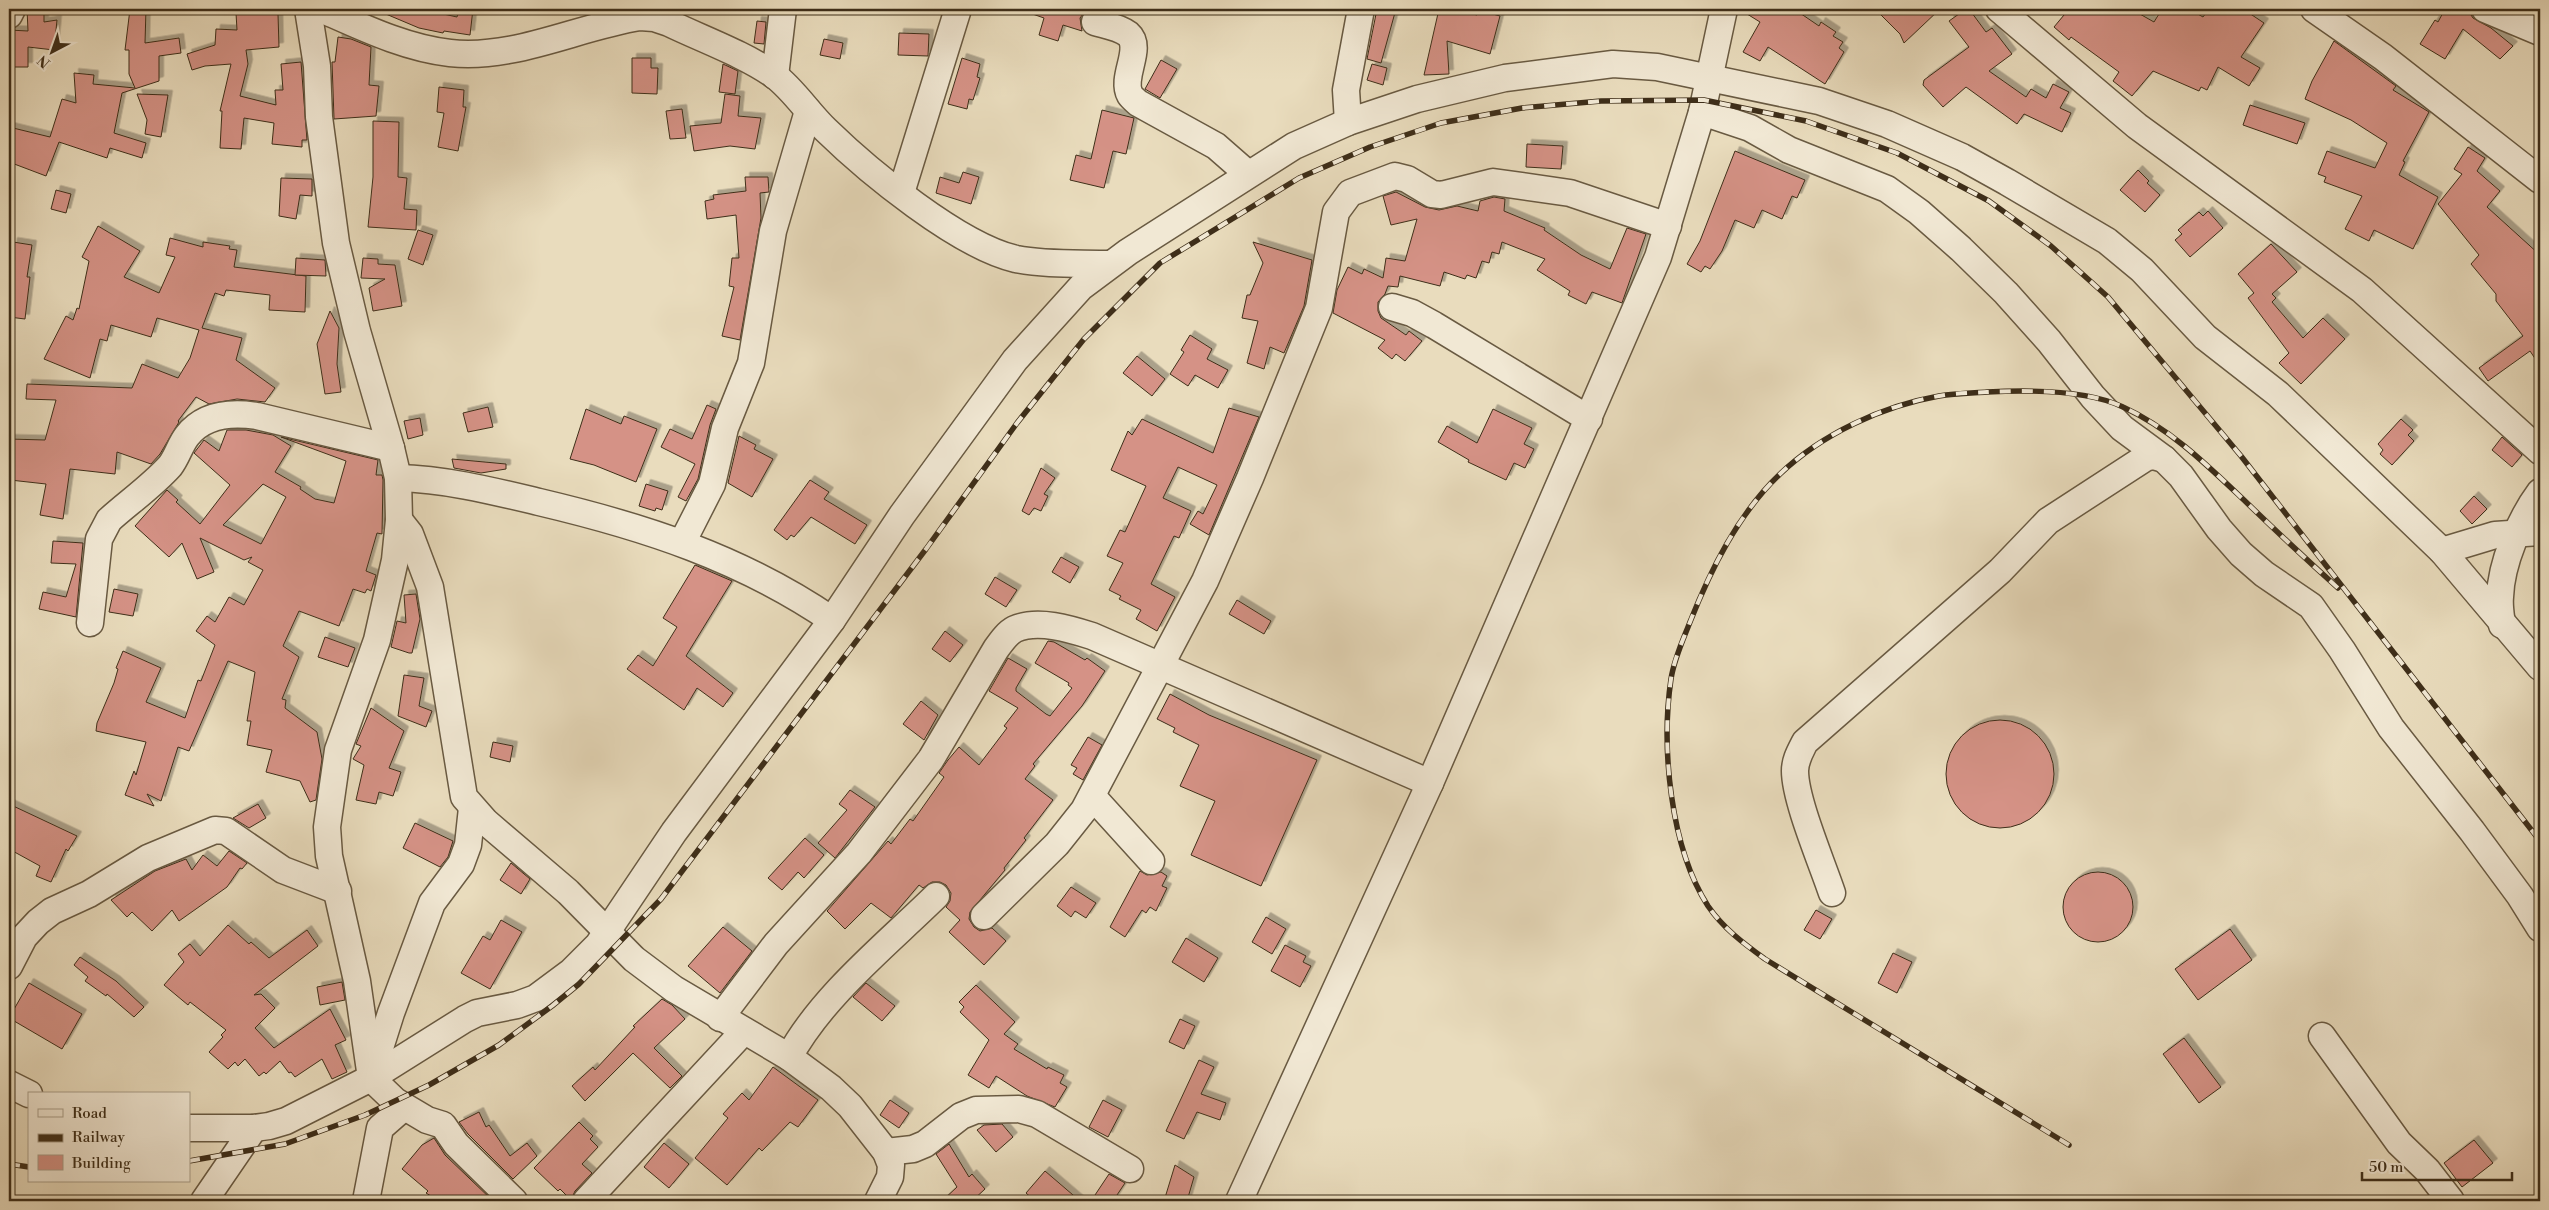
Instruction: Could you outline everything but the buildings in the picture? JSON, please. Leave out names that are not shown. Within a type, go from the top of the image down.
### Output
[{"type":"street","points":[[9,15],[12,9]]},
{"type":"street","points":[[308,9],[317,66],[319,117],[336,243],[357,331],[398,478],[400,520],[394,560],[377,640],[338,750],[326,841],[358,989],[371,1078],[384,1092],[404,1107],[427,1120],[442,1125],[456,1144],[514,1201]]},
{"type":"street","points":[[321,9],[401,42],[452,53],[498,50],[626,19],[654,18],[669,23],[775,76],[832,136],[901,193],[967,239],[1015,259],[1048,263],[1110,264]]},
{"type":"street","points":[[775,76],[783,9]]},
{"type":"street","points":[[901,193],[958,9]]},
{"type":"street","points":[[1348,122],[1346,90],[1361,9]]},
{"type":"street","points":[[1239,1201],[1430,783],[1658,257],[1702,112],[1724,9]]},
{"type":"street","points":[[1999,9],[2137,126],[2362,290],[2540,451]]},
{"type":"street","points":[[2314,9],[2383,57],[2540,180]]},
{"type":"street","points":[[2485,9],[2540,32]]},
{"type":"street","points":[[1095,22],[1122,31],[1130,36],[1134,46],[1128,81],[1130,94],[1138,103],[1216,146],[1248,174]]},
{"type":"street","points":[[190,1128],[254,1128],[286,1121],[371,1078],[471,1016],[517,1005],[536,998],[571,972],[607,932],[674,832],[832,620],[907,509],[1015,360],[1081,287],[1110,264],[1294,146],[1348,122],[1417,99],[1505,78],[1613,64],[1657,67],[1819,101],[1887,124],[1970,161],[2107,241],[2142,270],[2194,327],[2278,394],[2442,551],[2502,625],[2540,667]]},
{"type":"street","points":[[682,543],[712,484],[725,428],[751,363],[773,231],[808,111]]},
{"type":"street","points":[[1702,112],[1750,128],[1789,150],[1887,189],[1919,212],[2006,294],[2049,341],[2093,397],[2122,428],[2164,459],[2181,476],[2219,529],[2241,554],[2264,574],[2293,592],[2316,613],[2342,650],[2391,728],[2472,831],[2520,896],[2540,928]]},
{"type":"street","points":[[984,916],[1057,844],[1092,796],[1125,730],[1161,666],[1208,572],[1319,308],[1336,212],[1350,193],[1395,176],[1407,178],[1432,194],[1441,195],[1493,182],[1570,193],[1668,226]]},
{"type":"street","points":[[1392,307],[1412,313],[1434,325],[1589,419]]},
{"type":"street","points":[[90,623],[100,539],[109,520],[170,466],[186,436],[200,424],[216,416],[239,413],[391,448]]},
{"type":"street","points":[[1832,893],[1797,790],[1795,772],[1797,756],[1805,742],[2000,572],[2048,521],[2145,458],[2153,456],[2164,459]]},
{"type":"street","points":[[398,478],[434,480],[503,493],[616,520],[682,543],[769,581],[832,620]]},
{"type":"street","points":[[2502,625],[2500,598],[2502,582],[2528,533],[2525,512],[2540,492]]},
{"type":"street","points":[[400,520],[410,534],[430,587],[464,797],[472,808],[568,892],[634,960],[720,1018],[789,1058],[831,1088],[850,1106],[886,1152],[891,1165],[890,1177],[878,1201]]},
{"type":"street","points":[[2442,551],[2495,535],[2528,533]]},
{"type":"street","points":[[720,1018],[776,944],[859,853],[931,758],[1004,637],[1015,629],[1028,626],[1072,630],[1161,666],[1430,783]]},
{"type":"street","points":[[1092,796],[1151,861]]},
{"type":"street","points":[[371,1078],[391,1013],[432,903],[461,864],[468,845],[472,808]]},
{"type":"street","points":[[9,966],[24,937],[52,911],[89,894],[148,858],[214,830],[226,832],[284,870],[338,891]]},
{"type":"street","points":[[789,1058],[803,1032],[820,1010],[936,896]]},
{"type":"street","points":[[586,1201],[744,1031]]},
{"type":"street","points":[[2322,1036],[2399,1143],[2427,1170],[2451,1201]]},
{"type":"street","points":[[9,1084],[28,1094]]},
{"type":"street","points":[[366,1201],[377,1134],[384,1123],[404,1107]]},
{"type":"street","points":[[886,1152],[913,1149],[925,1144],[961,1116],[976,1110],[1019,1110],[1037,1114],[1130,1169]]},
{"type":"street","points":[[204,1201],[254,1128]]},
{"type":"railway","points":[[190,1161],[285,1144],[365,1115],[429,1085],[499,1045],[552,1006],[579,984],[661,899],[926,549],[1017,423],[1084,339],[1160,263],[1299,178],[1370,147],[1441,123],[1522,108],[1601,101],[1704,100],[1806,121],[1897,153],[1989,201],[2051,246],[2108,297],[2241,456],[2540,841]]},
{"type":"railway","points":[[2069,1145],[1765,959],[1727,928],[1708,906],[1695,882],[1677,826],[1671,796],[1667,735],[1668,706],[1674,664],[1707,582],[1727,543],[1765,490],[1797,460],[1834,434],[1896,407],[1939,396],[2020,391],[2056,392],[2092,397],[2109,401],[2141,416],[2173,437],[2203,462],[2338,588]]},
{"type":"railway","points":[[9,1164],[28,1167]]}]
